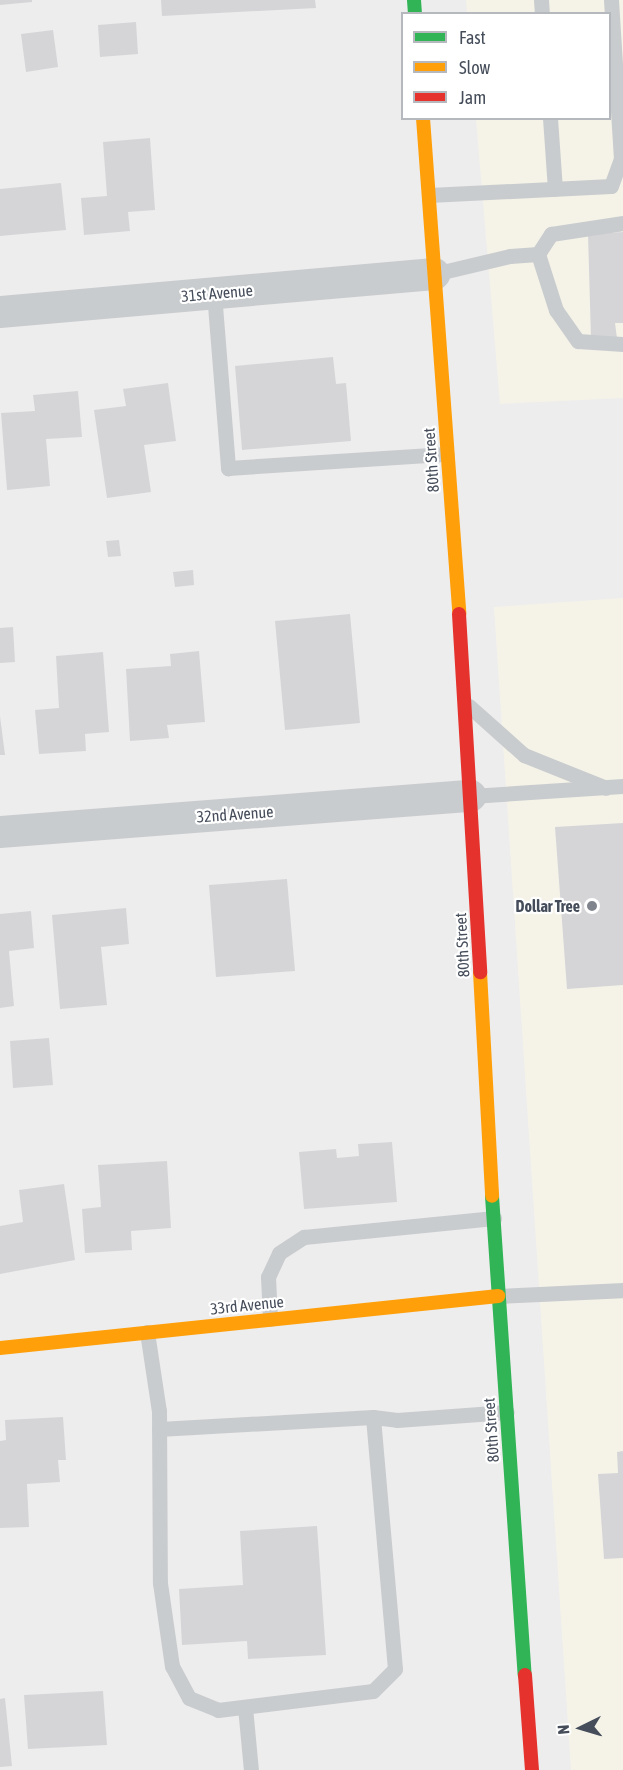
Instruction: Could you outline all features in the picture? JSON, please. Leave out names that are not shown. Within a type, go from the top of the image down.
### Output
[{"type":"street","name":"80th Street","points":[[423,120],[465,702],[498,1296],[532,1770]]},
{"type":"street","name":"31st Avenue","points":[[0,312],[434,274]]},
{"type":"street","name":"32nd Avenue","points":[[0,832],[471,796]]},
{"type":"street","name":"33rd Avenue","points":[[0,1348],[498,1296]]},
{"type":"lane","points":[[429,195],[617,186],[621,159],[611,0]]},
{"type":"lane","points":[[550,120],[555,189]]},
{"type":"lane","points":[[538,254],[551,234],[623,223]]},
{"type":"lane","points":[[434,274],[510,256],[538,254]]},
{"type":"lane","points":[[538,254],[556,310],[578,341],[623,344]]},
{"type":"lane","points":[[214,293],[228,468],[447,454]]},
{"type":"lane","points":[[465,702],[524,755],[606,788]]},
{"type":"lane","points":[[471,796],[623,786]]},
{"type":"lane","points":[[270,1319],[268,1277],[279,1252],[304,1237],[494,1218]]},
{"type":"lane","points":[[498,1296],[623,1290]]},
{"type":"lane","points":[[147,1332],[159,1429],[160,1583],[172,1666],[189,1698],[218,1710],[373,1691],[396,1669],[374,1417]]},
{"type":"lane","points":[[159,1429],[374,1417],[397,1420],[507,1412]]},
{"type":"lane","points":[[245,1707],[251,1770]]},
{"type":"shaded area","points":[[466,0],[623,0],[623,398],[500,404],[476,120],[611,120],[611,12],[467,12]]},
{"type":"shaded area","points":[[623,598],[623,1770],[571,1770],[494,607]]},
{"type":"building","points":[[0,0],[32,0],[32,2],[0,5]]},
{"type":"building","points":[[161,0],[315,0],[316,8],[162,16]]},
{"type":"building","points":[[136,22],[138,54],[100,57],[98,25]]},
{"type":"building","points":[[53,30],[58,67],[26,72],[21,34]]},
{"type":"building","points":[[150,138],[155,210],[128,212],[130,231],[84,235],[81,198],[107,196],[103,142]]},
{"type":"building","points":[[61,183],[66,230],[0,236],[0,189]]},
{"type":"building","points":[[623,232],[623,323],[615,323],[617,338],[591,339],[588,234]]},
{"type":"building","points":[[333,357],[336,384],[346,383],[351,441],[242,450],[235,366]]},
{"type":"building","points":[[168,383],[176,441],[144,445],[151,492],[107,498],[94,410],[126,406],[123,389]]},
{"type":"building","points":[[78,391],[82,437],[46,439],[50,486],[7,490],[1,413],[35,411],[33,395]]},
{"type":"building","points":[[119,540],[121,556],[108,557],[106,541]]},
{"type":"building","points":[[193,570],[194,585],[175,587],[173,572]]},
{"type":"building","points":[[350,614],[360,723],[285,730],[275,621]]},
{"type":"building","points":[[13,627],[15,662],[0,663],[0,628]]},
{"type":"building","points":[[199,651],[205,722],[167,725],[169,738],[130,741],[126,669],[171,666],[170,654]]},
{"type":"building","points":[[103,652],[109,732],[85,734],[86,751],[39,754],[35,710],[59,708],[56,656]]},
{"type":"building","points":[[0,716],[5,755],[0,755]]},
{"type":"building","name":"Dollar Tree","points":[[623,823],[623,985],[567,989],[555,827]]},
{"type":"building","points":[[287,879],[295,971],[216,977],[209,885]]},
{"type":"building","points":[[126,908],[129,944],[101,947],[107,1005],[60,1009],[52,915]]},
{"type":"building","points":[[31,911],[34,948],[9,951],[14,1006],[0,1008],[0,914]]},
{"type":"building","points":[[49,1038],[53,1085],[13,1088],[10,1041]]},
{"type":"building","points":[[392,1142],[397,1202],[304,1209],[299,1152],[336,1149],[337,1158],[359,1156],[358,1144]]},
{"type":"building","points":[[167,1161],[171,1228],[131,1231],[132,1250],[85,1253],[82,1209],[101,1207],[98,1165]]},
{"type":"building","points":[[64,1184],[75,1260],[0,1274],[0,1226],[23,1222],[19,1190]]},
{"type":"building","points":[[63,1417],[66,1460],[58,1460],[60,1482],[27,1484],[29,1527],[0,1528],[0,1441],[6,1440],[5,1420]]},
{"type":"building","points":[[623,1451],[623,1558],[604,1559],[598,1474],[618,1473],[617,1452]]},
{"type":"building","points":[[317,1526],[326,1655],[248,1659],[247,1641],[182,1645],[179,1589],[243,1585],[240,1531]]},
{"type":"building","points":[[103,1691],[107,1745],[28,1749],[24,1695]]},
{"type":"building","points":[[5,1698],[12,1766],[0,1767],[0,1699]]},
{"type":"traffic: fast","points":[[414,0],[415,12]]},
{"type":"traffic: fast","points":[[492,1196],[525,1675]]},
{"type":"traffic: slow","points":[[423,120],[459,614]]},
{"type":"traffic: slow","points":[[480,972],[492,1196]]},
{"type":"traffic: slow","points":[[0,1348],[498,1296]]},
{"type":"traffic: jam","points":[[459,614],[480,972]]},
{"type":"traffic: jam","points":[[525,1675],[532,1770]]},
{"type":"place","name":"Dollar Tree","points":[[592,906]]}]
